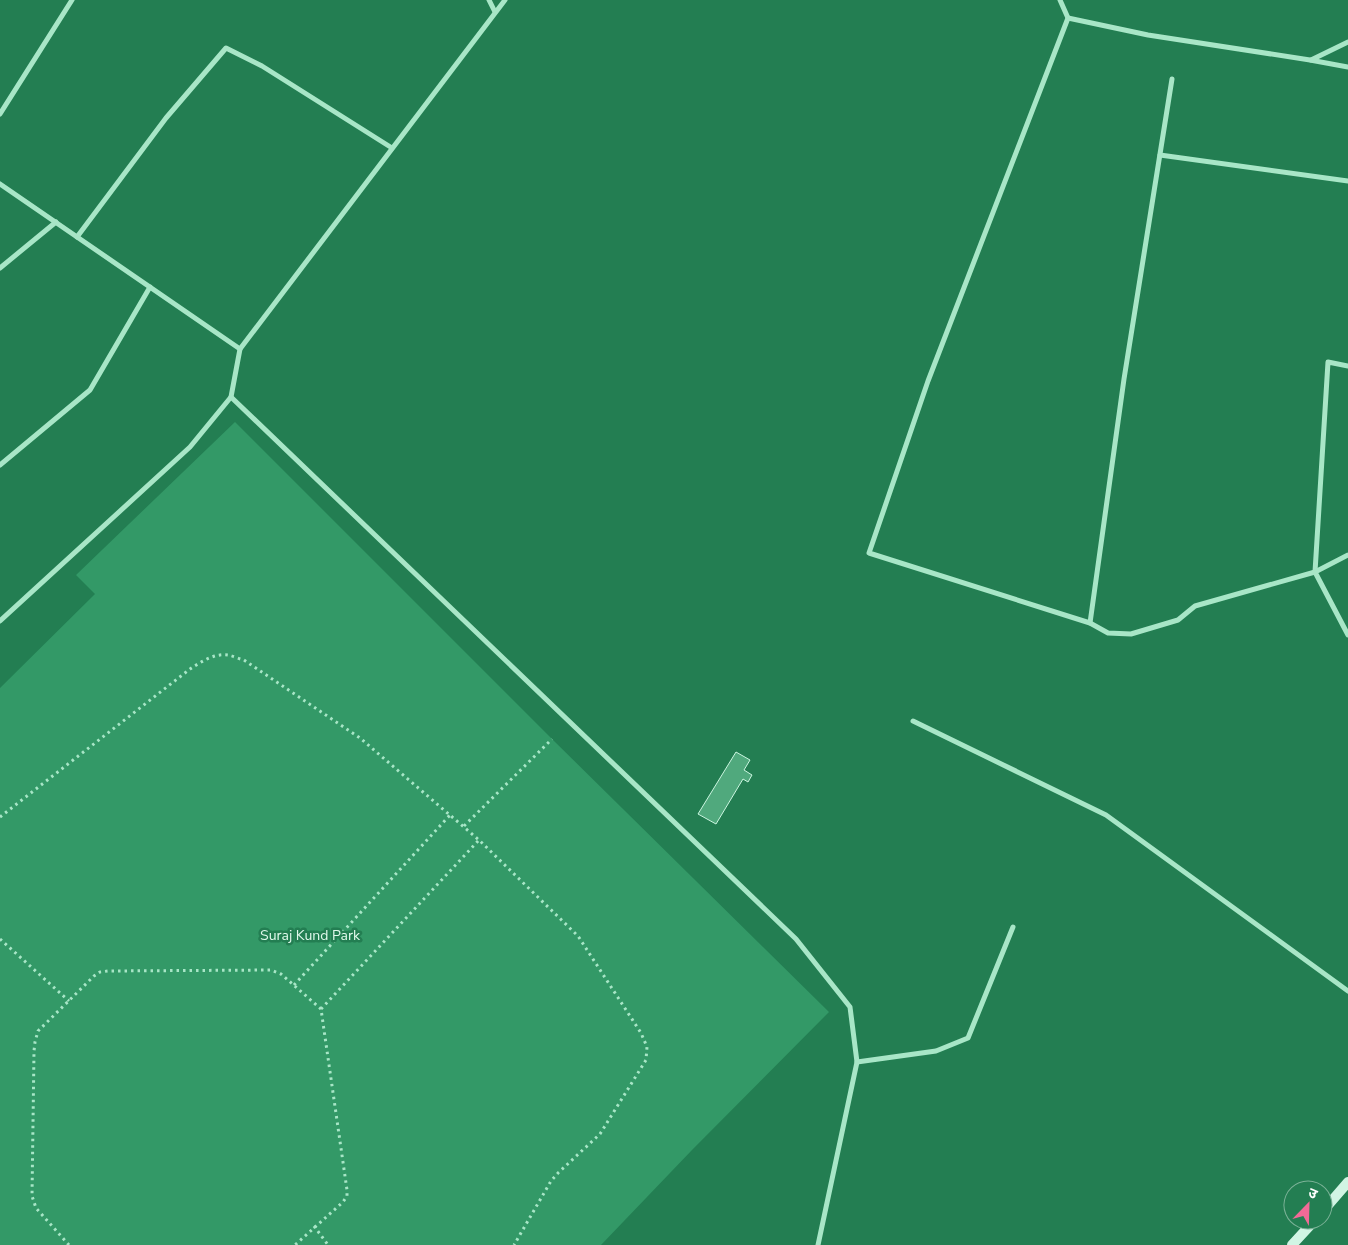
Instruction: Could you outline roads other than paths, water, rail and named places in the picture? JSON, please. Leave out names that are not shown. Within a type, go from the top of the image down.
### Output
[{"type":"street","points":[[0,114],[72,0]]},
{"type":"street","points":[[489,0],[495,12]]},
{"type":"street","points":[[0,621],[190,447],[231,397],[240,349],[504,0]]},
{"type":"street","points":[[1060,0],[1068,18],[928,381],[869,553],[1090,624],[1108,633],[1131,634],[1178,620],[1195,606],[1315,572],[1348,555]]},
{"type":"street","points":[[1068,18],[1148,35],[1348,67]]},
{"type":"street","points":[[1310,60],[1348,42]]},
{"type":"street","points":[[77,237],[166,118],[226,48],[262,66],[392,148]]},
{"type":"street","points":[[1090,624],[1124,379],[1172,79]]},
{"type":"street","points":[[1160,155],[1348,181]]},
{"type":"street","points":[[0,184],[240,349]]},
{"type":"street","points":[[0,268],[56,222]]},
{"type":"street","points":[[0,465],[90,390],[150,287]]},
{"type":"street","points":[[1348,366],[1328,362],[1315,572],[1348,635]]},
{"type":"street","points":[[231,397],[796,939],[850,1007],[857,1062],[818,1245]]},
{"type":"street","points":[[913,721],[1106,815],[1348,991]]},
{"type":"street","points":[[857,1062],[936,1051],[968,1038],[1014,927]]},
{"type":"street","points":[[1333,1199],[1348,1182]]},
{"type":"street","points":[[1292,1245],[1306,1230]]},
{"type":"park label","name":"Suraj Kund Park","points":[[310,935]]}]
